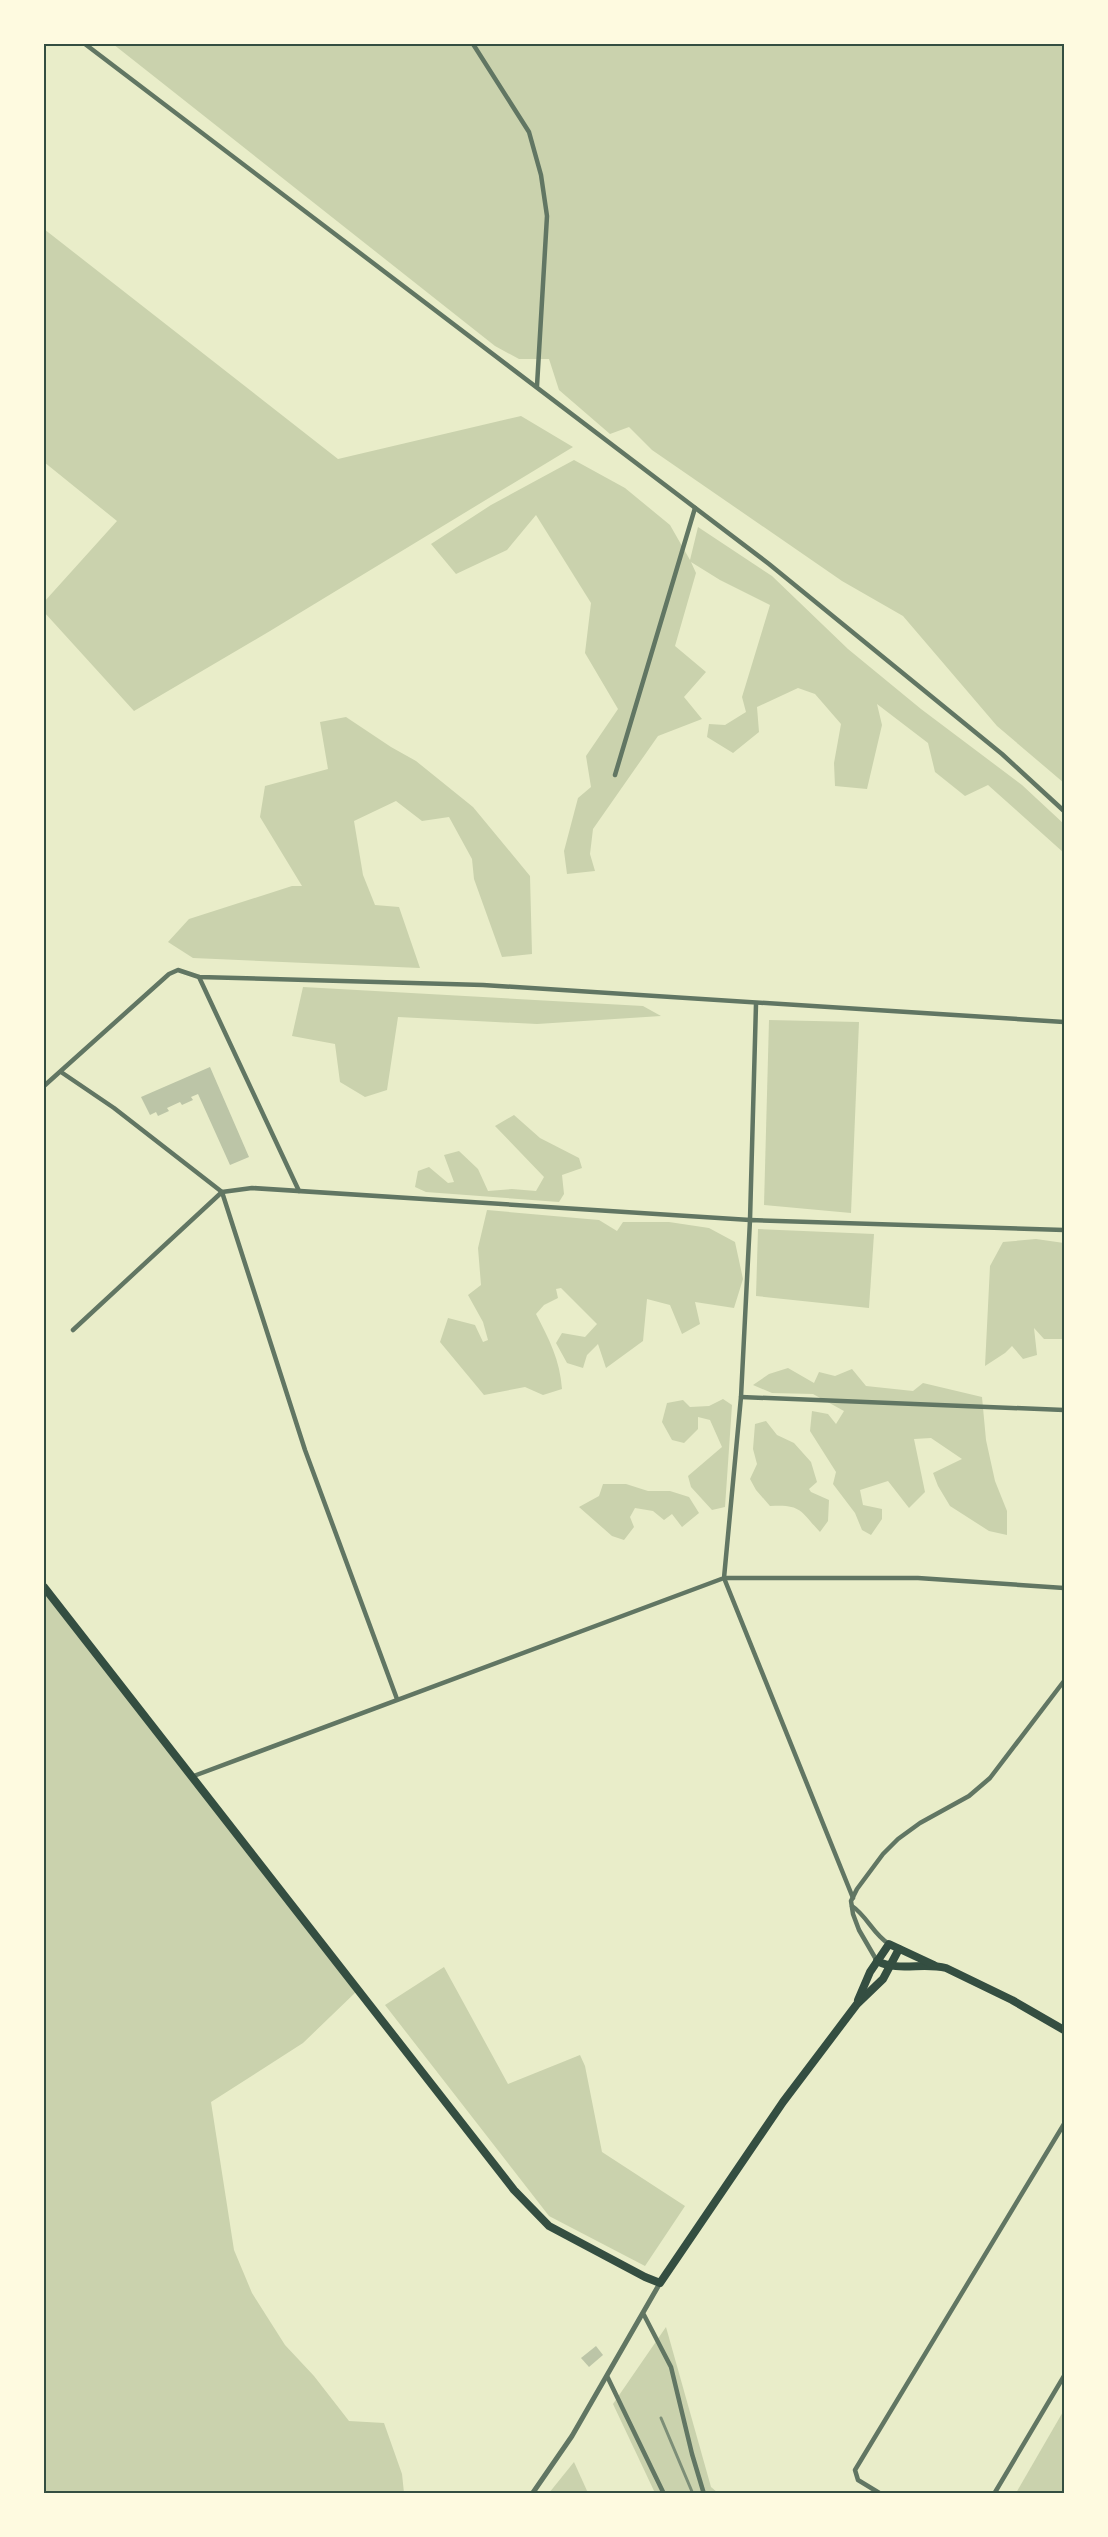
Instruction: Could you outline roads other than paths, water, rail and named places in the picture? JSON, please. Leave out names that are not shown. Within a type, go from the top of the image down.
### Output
[{"type":"highway","points":[[44,1587],[466,2130],[532,2210],[565,2237],[660,2283],[783,2102],[856,2004],[889,1944],[990,1988],[1065,2030]]},
{"type":"highway","points":[[856,2004],[879,1984],[899,1949]]},
{"type":"highway","points":[[878,1961],[889,1967],[935,1965]]},
{"type":"street","points":[[86,44],[769,564],[1002,754],[1065,811]]},
{"type":"street","points":[[474,44],[529,132],[541,175],[547,216],[537,386]]},
{"type":"street","points":[[615,775],[695,508]]},
{"type":"street","points":[[44,1086],[169,974],[178,970],[199,977],[483,985],[1065,1022]]},
{"type":"street","points":[[199,977],[299,1191]]},
{"type":"street","points":[[756,1004],[750,1220],[741,1397],[724,1578],[853,1898]]},
{"type":"street","points":[[61,1072],[114,1108],[222,1192],[305,1450],[397,1699]]},
{"type":"street","points":[[73,1330],[222,1192],[252,1188],[750,1220],[1065,1230]]},
{"type":"street","points":[[741,1397],[1065,1410]]},
{"type":"street","points":[[192,1776],[724,1578],[918,1578],[1065,1588]]},
{"type":"street","points":[[878,1961],[857,1925],[852,1906],[853,1898],[865,1876],[898,1839],[920,1823],[969,1796],[990,1778],[1065,1681]]},
{"type":"street","points":[[852,1906],[858,1910],[877,1936],[889,1944]]},
{"type":"street","points":[[881,2493],[858,2480],[855,2470],[1065,2124]]},
{"type":"street","points":[[532,2493],[572,2436],[644,2315],[660,2283]]},
{"type":"street","points":[[644,2315],[671,2367],[704,2493]]},
{"type":"street","points":[[607,2376],[664,2493]]},
{"type":"street","points":[[994,2493],[1065,2376]]},
{"type":"railway","points":[[661,2418],[693,2494]]}]
